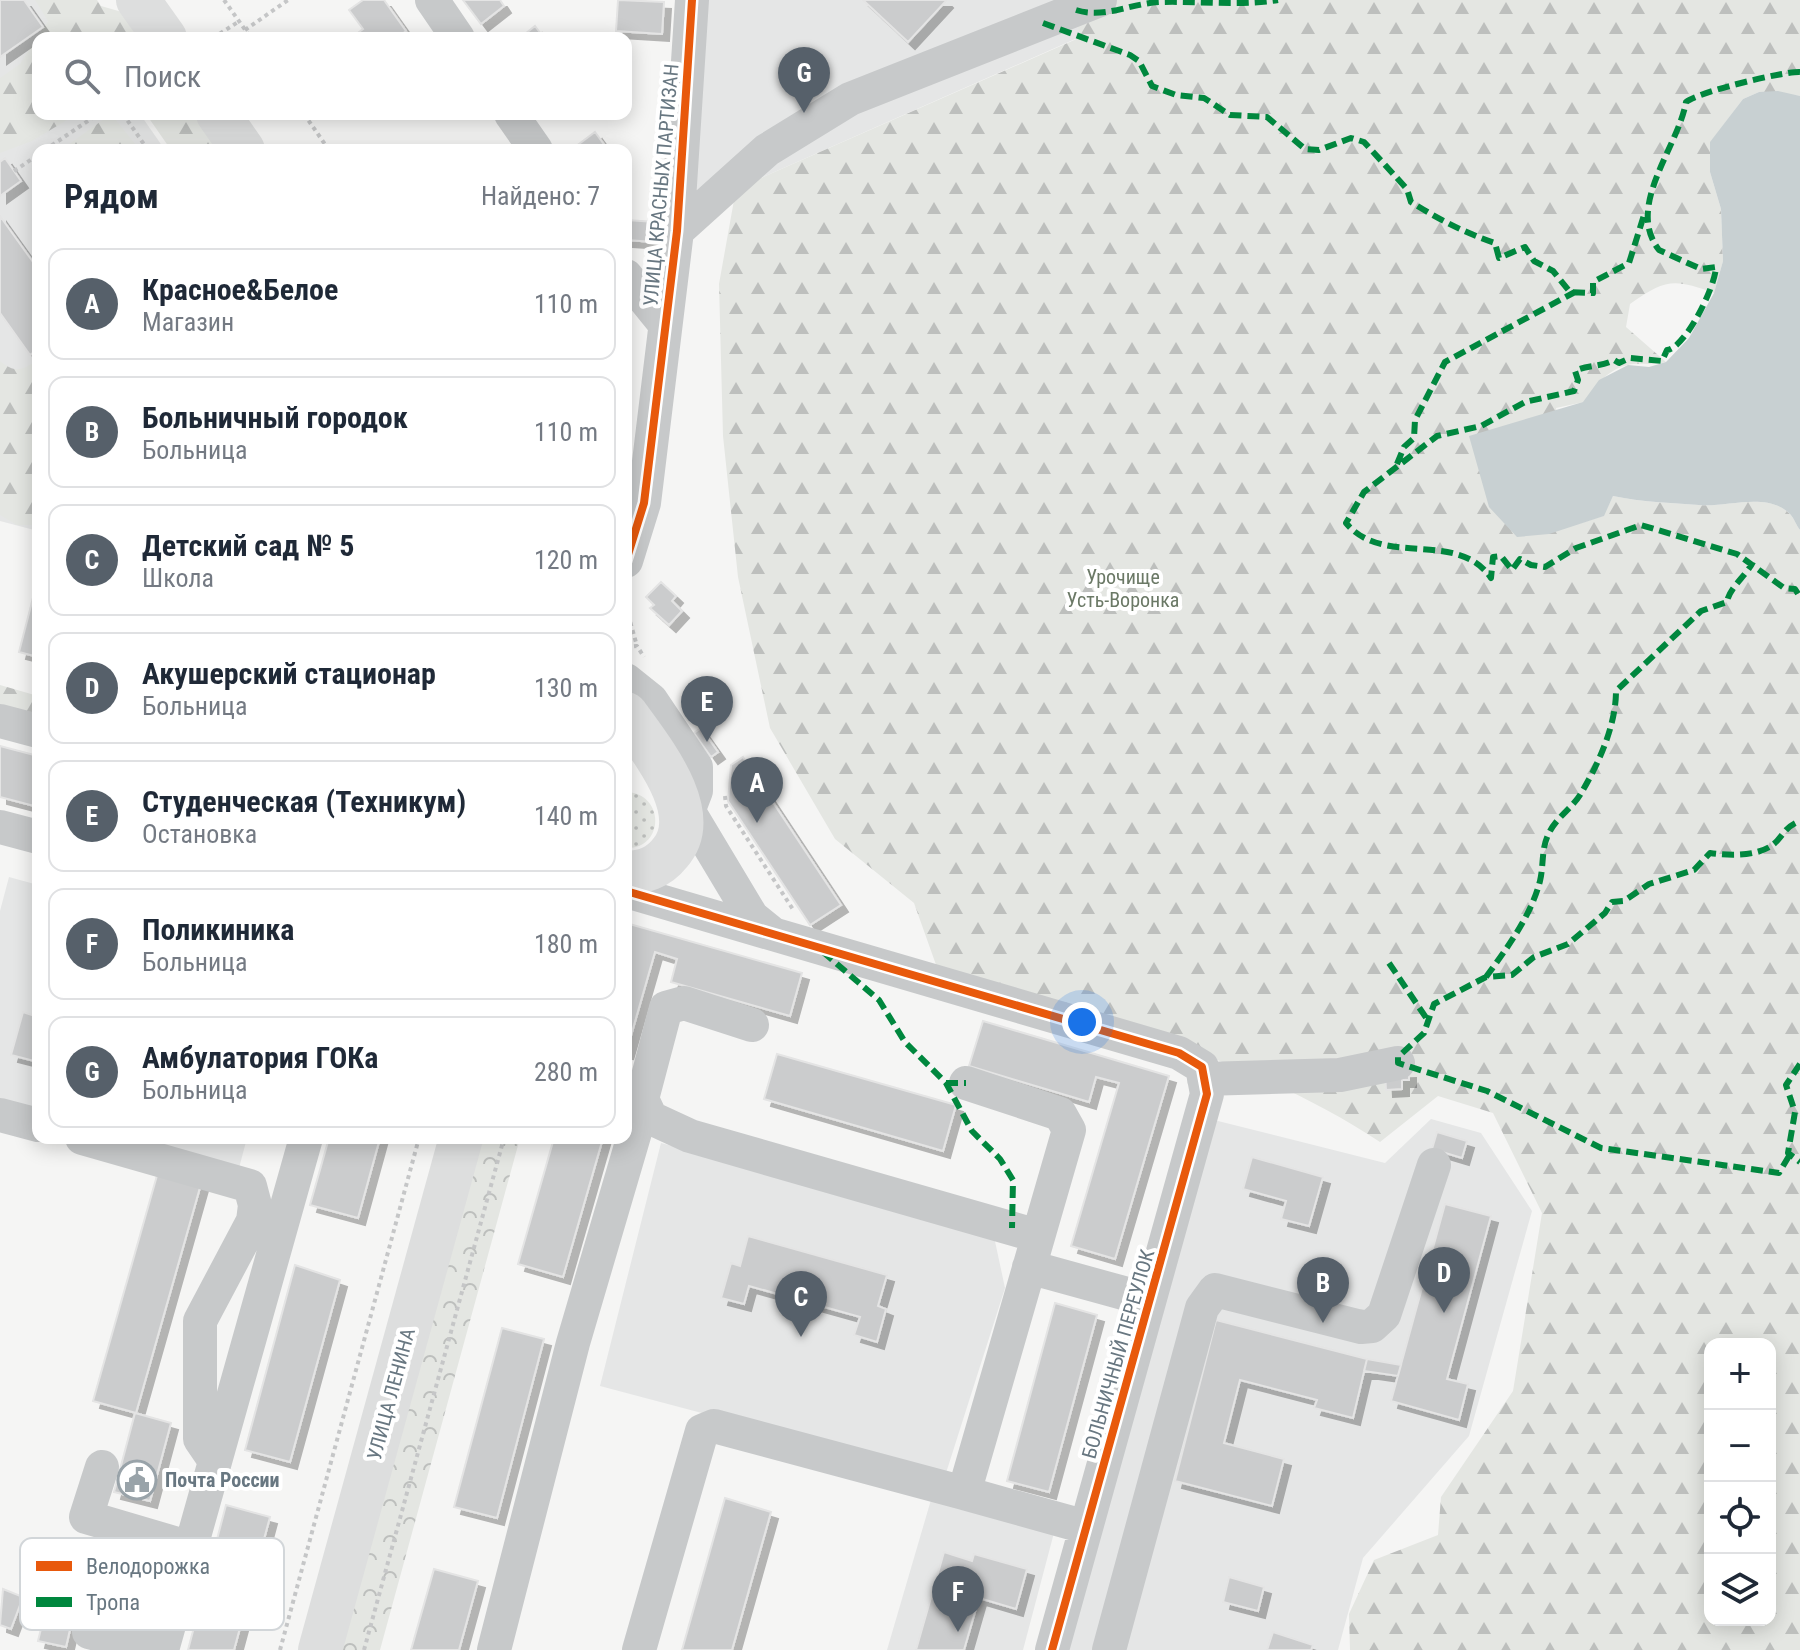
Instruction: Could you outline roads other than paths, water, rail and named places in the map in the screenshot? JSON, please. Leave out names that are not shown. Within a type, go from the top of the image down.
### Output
[{"type":"main road","points":[[138,0],[161,32]]},
{"type":"main road","points":[[222,120],[239,144]]},
{"type":"main road","points":[[632,725],[679,813],[663,862],[644,872],[632,873]]},
{"type":"main road","points":[[632,766],[648,767],[679,813]]},
{"type":"main road","name":"УЛИЦА ЛЕНИНА","points":[[320,1650],[459,1144]]},
{"type":"street","points":[[432,0],[454,32]]},
{"type":"street","name":"УЛИЦА КРАСНЫХ ПАРТИЗАН","points":[[632,542],[644,503],[677,231],[692,0]]},
{"type":"street","points":[[677,231],[767,150],[850,99],[1100,0]]},
{"type":"street","points":[[515,120],[532,144]]},
{"type":"street","points":[[632,283],[664,323]]},
{"type":"street","points":[[632,685],[651,700],[696,767],[696,791],[679,813],[752,917],[776,937]]},
{"type":"street","points":[[0,721],[32,729]]},
{"type":"street","points":[[0,827],[32,835]]},
{"type":"street","points":[[632,893],[1179,1053],[1203,1073],[1340,1075],[1398,1063]]},
{"type":"street","points":[[752,1025],[684,1003],[666,1008],[642,1099],[651,1118],[690,1136],[1033,1251],[1149,1300]]},
{"type":"street","name":"БОЛЬНИЧНЫЙ ПЕРЕУЛОК","points":[[1052,1650],[1207,1094],[1203,1073]]},
{"type":"street","points":[[964,1493],[1069,1130],[1060,1114],[966,1083]]},
{"type":"street","points":[[0,1115],[32,1123]]},
{"type":"street","points":[[632,1142],[638,1122],[651,1118]]},
{"type":"street","points":[[103,1144],[250,1186],[255,1205],[267,1225],[215,1461],[194,1538]]},
{"type":"street","points":[[215,1461],[200,1439],[200,1321],[267,1225],[303,1144]]},
{"type":"street","points":[[494,1650],[573,1343],[632,1144]]},
{"type":"street","points":[[1109,1650],[1202,1308],[1215,1290],[1361,1327],[1372,1326],[1384,1315],[1434,1165]]},
{"type":"street","points":[[639,1650],[702,1431],[714,1426],[1086,1527]]},
{"type":"street","points":[[102,1467],[86,1517],[157,1538]]},
{"type":"street","points":[[162,1650],[168,1630]]},
{"type":"street","points":[[89,1632],[155,1650]]},
{"type":"place","name":"Амбулатория ГОКа","points":[[804,113]]},
{"type":"place","name":"Студенческая (Техникум)","points":[[707,742]]},
{"type":"place","name":"Красное&Белое","points":[[757,823]]},
{"type":"place","name":"Акушерский стационар","points":[[1444,1313]]},
{"type":"place","name":"Больничный городок","points":[[1323,1323]]},
{"type":"place","name":"Детский сад № 5","points":[[801,1337]]},
{"type":"place","name":"Почта России","points":[[137,1480]]},
{"type":"place","name":"Поликиника","points":[[958,1632]]},
{"type":"park label","name":"Урочище Усть-Воронка","points":[[1123,588]]}]
